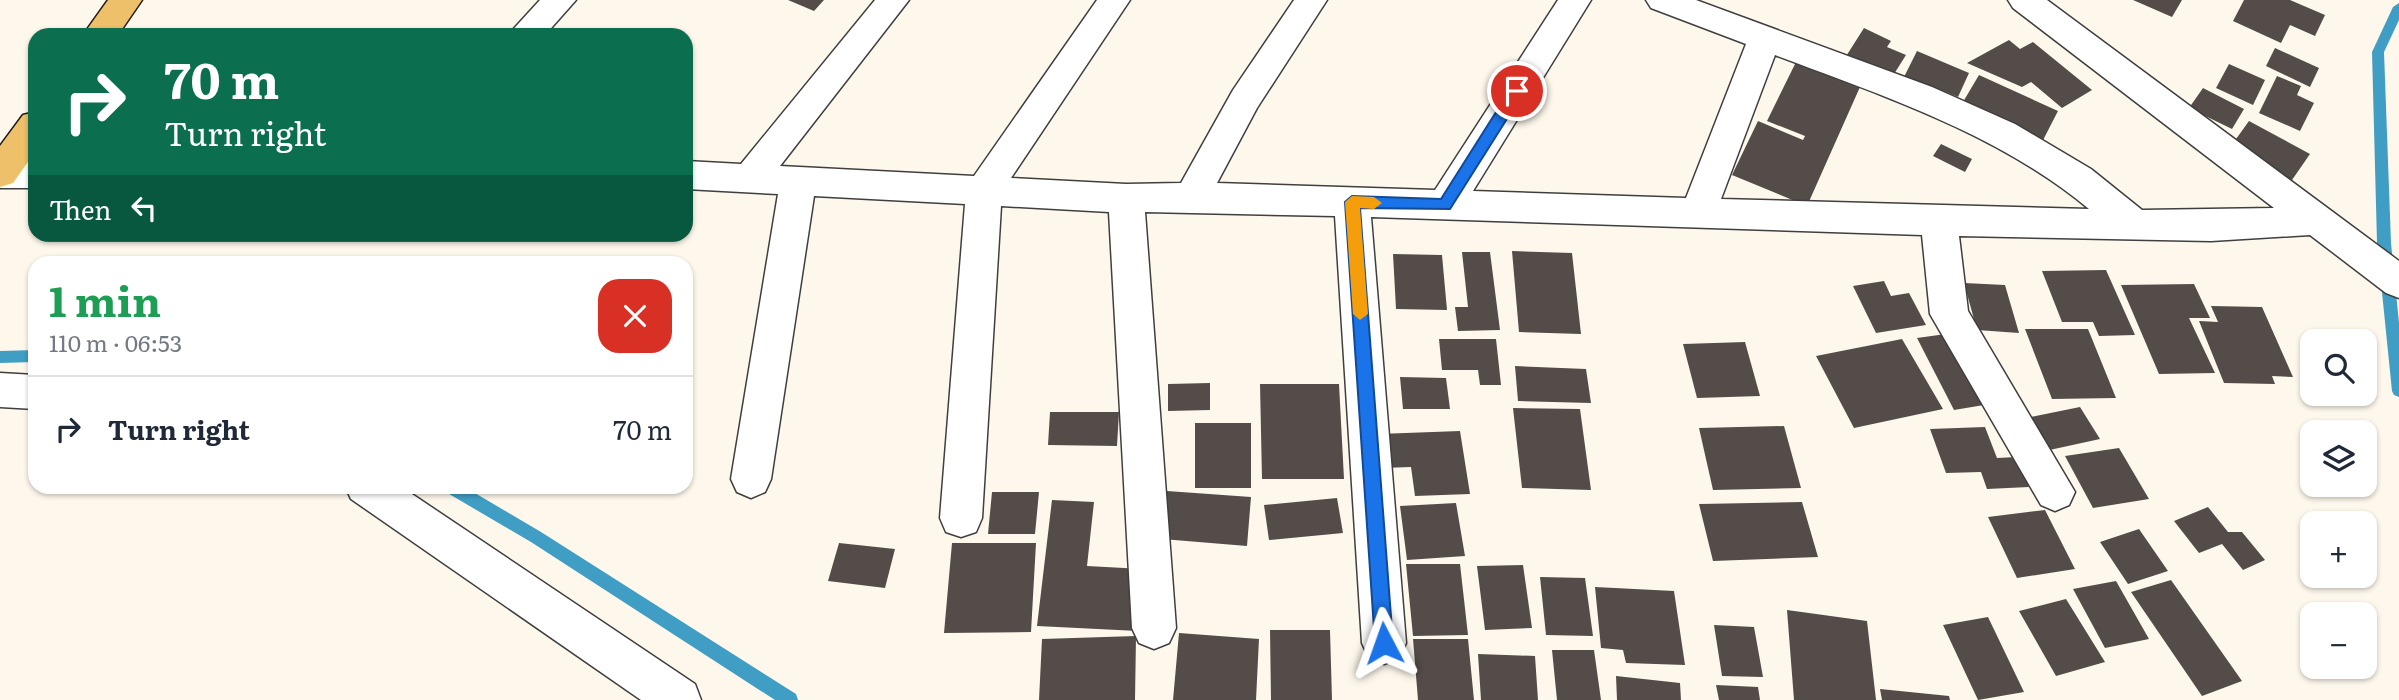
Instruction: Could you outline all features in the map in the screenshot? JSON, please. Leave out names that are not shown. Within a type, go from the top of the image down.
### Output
[{"type":"main road","points":[[105,28],[125,0]]},
{"type":"main road","points":[[0,173],[28,135]]},
{"type":"street","points":[[532,28],[560,0]]},
{"type":"street","points":[[751,177],[893,0]]},
{"type":"street","points":[[961,518],[984,189],[1114,0]]},
{"type":"street","points":[[1191,197],[1245,99],[1311,0]]},
{"type":"street","points":[[1445,205],[1575,0]]},
{"type":"street","points":[[1662,0],[1920,96],[2003,134],[2078,179],[2132,223]]},
{"type":"street","points":[[2024,0],[2063,12],[2318,220],[2399,282]]},
{"type":"street","points":[[1699,211],[1765,39]]},
{"type":"street","points":[[0,173],[28,174]]},
{"type":"street","points":[[693,175],[1125,198],[1191,197],[1699,211],[1939,221],[2211,226],[2318,220]]},
{"type":"street","points":[[751,479],[798,181]]},
{"type":"street","points":[[1125,198],[1154,628]]},
{"type":"street","points":[[1352,202],[1384,643]]},
{"type":"street","points":[[1939,221],[1948,314],[2055,492]]},
{"type":"street","points":[[0,390],[28,392]]},
{"type":"street","points":[[377,494],[679,700]]},
{"type":"building","points":[[788,0],[824,0],[814,11]]},
{"type":"building","points":[[2133,0],[2182,0],[2172,17]]},
{"type":"building","points":[[2244,0],[2290,0],[2325,15],[2315,36],[2290,25],[2281,43],[2233,21]]},
{"type":"building","points":[[1864,28],[1891,41],[1887,47],[1906,55],[1889,82],[1843,61]]},
{"type":"building","points":[[2009,40],[2020,49],[2033,42],[2092,90],[2062,108],[2031,82],[2022,87],[1967,63]]},
{"type":"building","points":[[2275,48],[2319,68],[2310,87],[2266,66]]},
{"type":"building","points":[[1917,51],[1969,73],[1958,97],[1936,88],[1932,98],[1900,85]]},
{"type":"building","points":[[1796,62],[1860,87],[1807,206],[1732,175],[1758,121],[1803,140],[1805,136],[1767,121]]},
{"type":"building","points":[[2229,64],[2265,80],[2253,105],[2216,88]]},
{"type":"building","points":[[1979,75],[2058,111],[2041,144],[1960,107]]},
{"type":"building","points":[[2277,76],[2301,86],[2297,95],[2314,103],[2300,131],[2259,113]]},
{"type":"building","points":[[2203,88],[2244,109],[2232,129],[2189,108]]},
{"type":"building","points":[[2249,121],[2310,154],[2292,180],[2231,146]]},
{"type":"building","points":[[1941,144],[1972,159],[1965,172],[1933,156]]},
{"type":"building","points":[[1512,251],[1572,253],[1581,334],[1519,332]]},
{"type":"building","points":[[1462,252],[1490,252],[1500,330],[1458,331],[1455,307],[1468,307]]},
{"type":"building","points":[[1393,254],[1442,255],[1447,310],[1396,309]]},
{"type":"building","points":[[2106,270],[2135,335],[2099,336],[2093,322],[2062,322],[2042,271]]},
{"type":"building","points":[[1884,281],[1891,296],[1909,293],[1926,325],[1876,333],[1853,286]]},
{"type":"building","points":[[1964,283],[2005,285],[2019,333],[1977,330]]},
{"type":"building","points":[[2194,284],[2210,318],[2189,318],[2215,373],[2159,374],[2121,285]]},
{"type":"building","points":[[2211,306],[2262,307],[2293,377],[2272,376],[2275,384],[2224,383],[2199,321],[2218,322]]},
{"type":"building","points":[[2025,329],[2088,329],[2116,398],[2052,399]]},
{"type":"building","points":[[1953,333],[1990,404],[1954,410],[1917,338]]},
{"type":"building","points":[[1439,339],[1496,339],[1501,385],[1480,385],[1478,370],[1442,370]]},
{"type":"building","points":[[1902,339],[1943,409],[1854,428],[1816,356]]},
{"type":"building","points":[[1745,342],[1760,396],[1697,398],[1683,344]]},
{"type":"building","points":[[1515,366],[1586,369],[1591,403],[1518,401]]},
{"type":"building","points":[[1400,377],[1446,378],[1450,409],[1403,409]]},
{"type":"building","points":[[1210,383],[1210,410],[1168,411],[1168,384]]},
{"type":"building","points":[[1260,384],[1339,384],[1344,479],[1262,479]]},
{"type":"building","points":[[2080,407],[2100,439],[2045,451],[2026,418]]},
{"type":"building","points":[[1513,408],[1580,409],[1591,490],[1522,488]]},
{"type":"building","points":[[1050,412],[1119,412],[1117,446],[1048,445]]},
{"type":"building","points":[[1195,423],[1251,423],[1251,488],[1195,488]]},
{"type":"building","points":[[1784,426],[1801,488],[1713,490],[1699,428]]},
{"type":"building","points":[[1985,427],[1997,458],[2017,457],[2029,487],[1987,489],[1981,472],[1946,473],[1930,429]]},
{"type":"building","points":[[1460,431],[1470,494],[1415,496],[1411,467],[1382,468],[1378,434]]},
{"type":"building","points":[[2119,448],[2149,499],[2093,508],[2065,456]]},
{"type":"building","points":[[1167,491],[1251,497],[1247,546],[1162,539]]},
{"type":"building","points":[[992,492],[1039,492],[1035,534],[988,534]]},
{"type":"building","points":[[1337,498],[1343,533],[1269,540],[1264,505]]},
{"type":"building","points":[[1052,500],[1094,502],[1087,566],[1143,569],[1138,631],[1037,626]]},
{"type":"building","points":[[1802,502],[1818,557],[1713,561],[1699,504]]},
{"type":"building","points":[[1456,503],[1465,556],[1407,560],[1400,506]]},
{"type":"building","points":[[2208,507],[2228,532],[2242,532],[2265,560],[2243,570],[2222,544],[2199,553],[2174,521]]},
{"type":"building","points":[[2045,510],[2075,569],[2017,578],[1988,517]]},
{"type":"building","points":[[2139,529],[2168,571],[2128,584],[2100,542]]},
{"type":"building","points":[[839,543],[895,549],[885,588],[828,581]]},
{"type":"building","points":[[952,543],[1036,543],[1031,632],[944,633]]},
{"type":"building","points":[[1406,564],[1460,564],[1468,635],[1413,636]]},
{"type":"building","points":[[1523,565],[1532,628],[1485,630],[1477,566]]},
{"type":"building","points":[[1540,577],[1585,578],[1593,636],[1546,635]]},
{"type":"building","points":[[2171,580],[2242,681],[2202,696],[2131,592]]},
{"type":"building","points":[[2116,581],[2149,639],[2105,648],[2073,589]]},
{"type":"building","points":[[1595,587],[1674,591],[1685,665],[1626,663],[1623,650],[1601,648]]},
{"type":"building","points":[[2066,599],[2105,662],[2056,676],[2019,611]]},
{"type":"building","points":[[1787,610],[1867,621],[1876,700],[1794,700]]},
{"type":"building","points":[[1988,617],[2024,692],[1978,700],[1943,625]]},
{"type":"building","points":[[1714,625],[1754,627],[1763,677],[1722,676]]},
{"type":"building","points":[[1270,630],[1330,630],[1332,700],[1271,700]]},
{"type":"building","points":[[1179,633],[1259,639],[1256,700],[1173,700]]},
{"type":"building","points":[[1136,636],[1135,700],[1039,700],[1042,639]]},
{"type":"building","points":[[1413,639],[1468,639],[1474,700],[1418,700]]},
{"type":"building","points":[[1552,650],[1594,650],[1601,700],[1557,700]]},
{"type":"building","points":[[1478,654],[1535,656],[1538,700],[1481,700]]},
{"type":"building","points":[[1616,676],[1680,683],[1681,700],[1617,700]]},
{"type":"building","points":[[1716,685],[1758,687],[1760,700],[1719,700]]},
{"type":"building","points":[[1880,689],[1949,696],[1950,700],[1882,700]]},
{"type":"waterway","points":[[2399,7],[2378,52],[2384,243],[2399,391]]},
{"type":"waterway","points":[[0,357],[28,356]]},
{"type":"waterway","points":[[463,494],[536,537],[790,700]]},
{"type":"slow traffic","points":[[1360,314],[1352,202],[1374,203]]},
{"type":"route","points":[[1384,643],[1352,202],[1445,205],[1517,91]]}]
